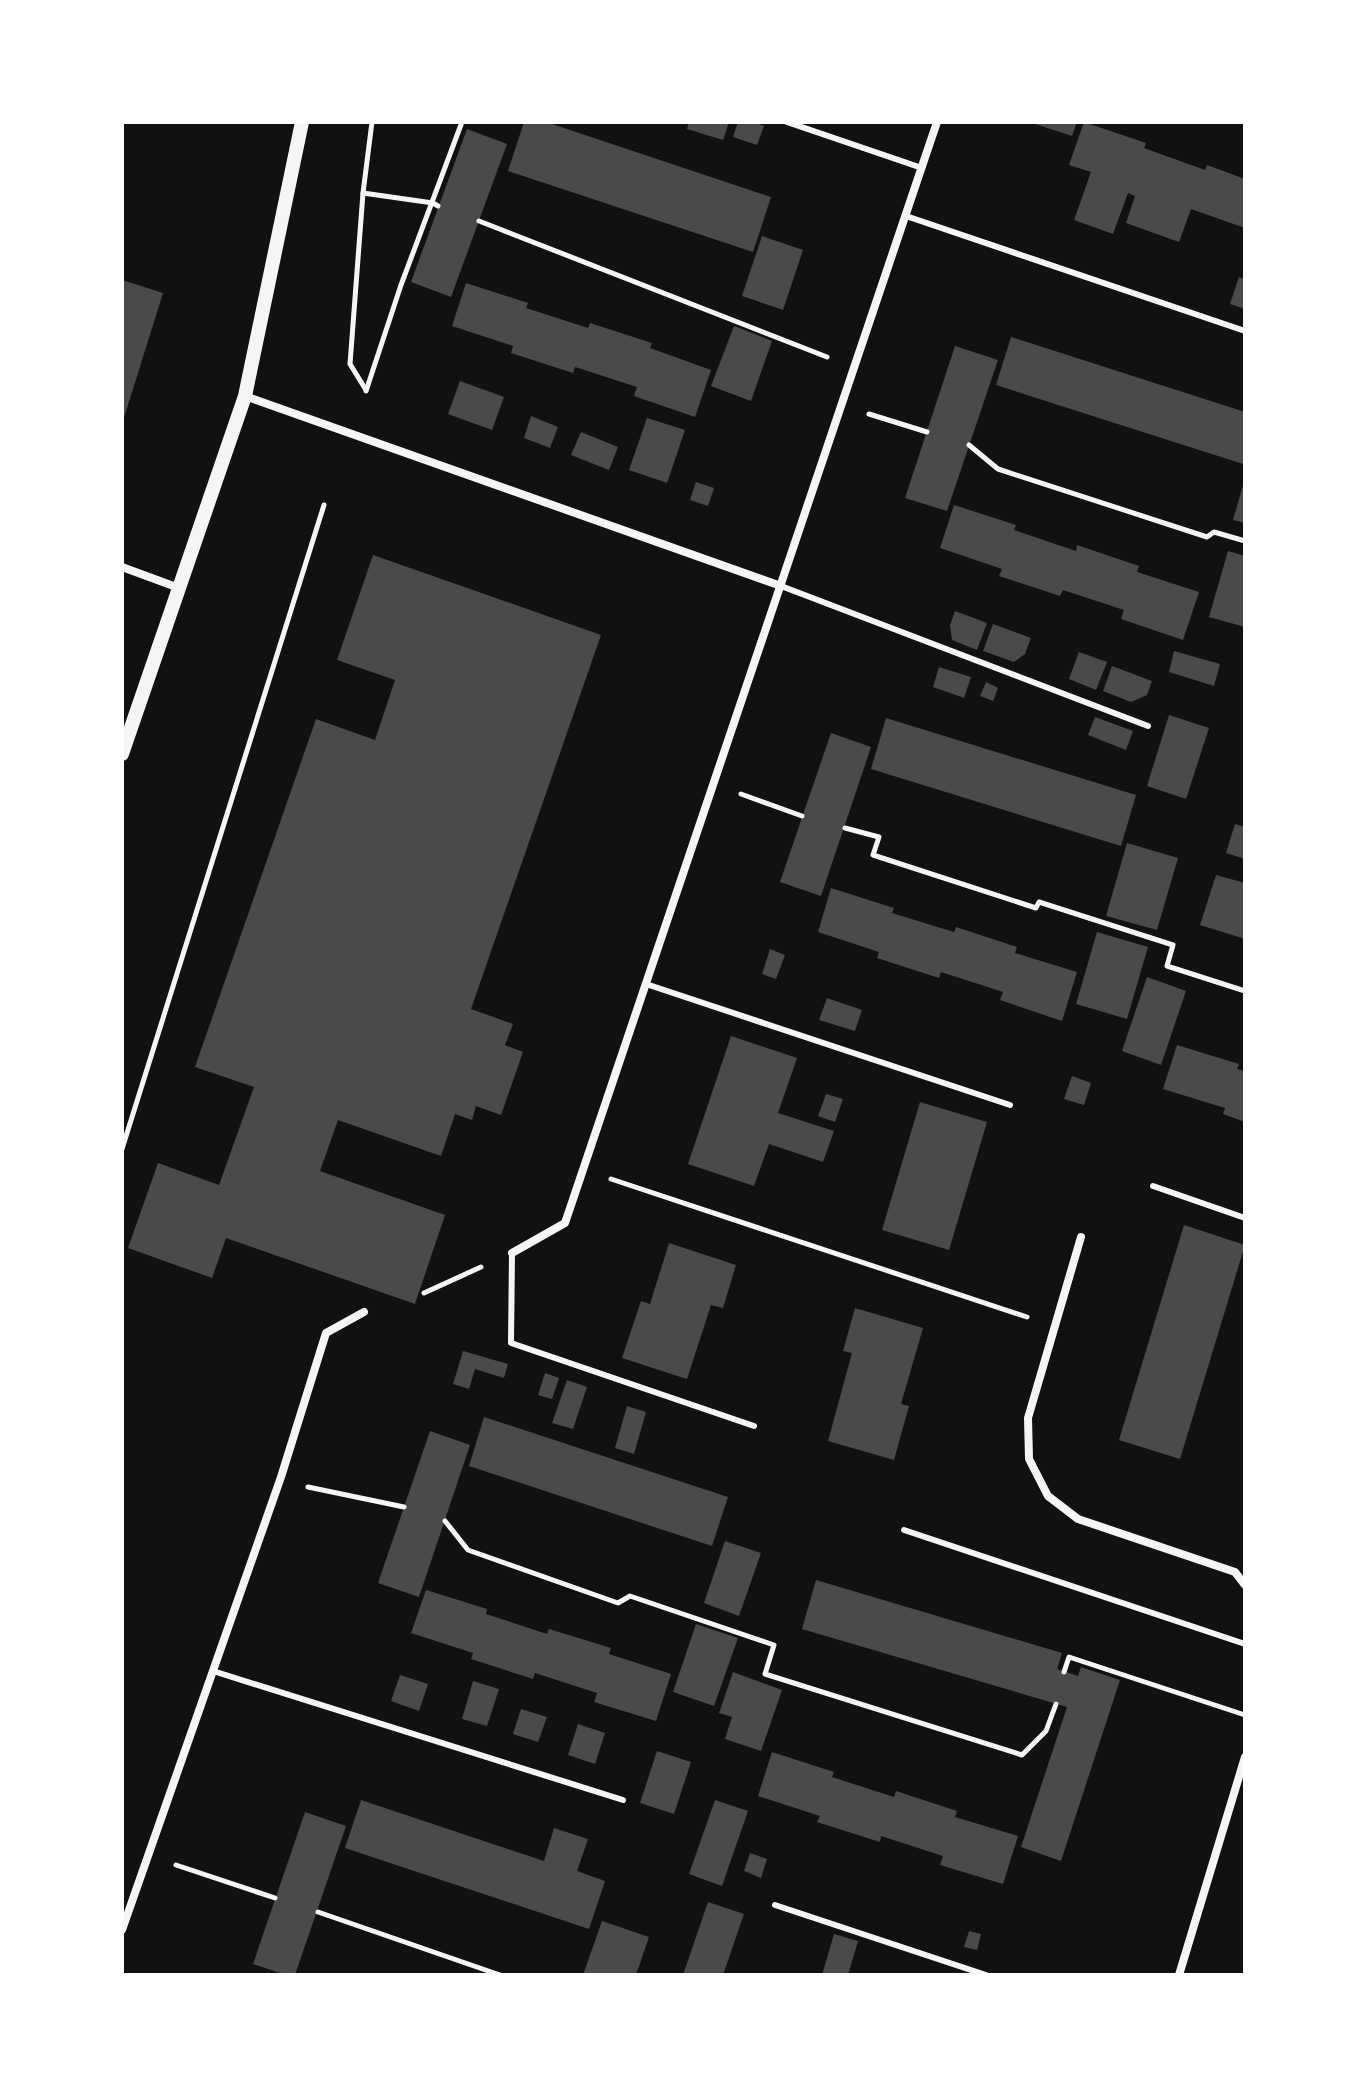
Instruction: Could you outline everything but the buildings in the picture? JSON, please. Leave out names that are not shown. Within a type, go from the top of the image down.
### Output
[{"type":"street","points":[[122,754],[245,396],[302,122]]},
{"type":"street","points":[[512,1253],[565,1223],[937,122]]},
{"type":"street","points":[[245,396],[781,586]]},
{"type":"street","points":[[122,567],[179,588]]},
{"type":"street","points":[[1081,1237],[1028,1418],[1029,1459],[1048,1496],[1078,1519],[1235,1572],[1245,1585]]},
{"type":"street","points":[[122,1930],[281,1477],[326,1333],[364,1312]]},
{"type":"street","points":[[1179,1975],[1245,1757]]},
{"type":"lane","points":[[787,122],[922,168]]},
{"type":"lane","points":[[906,216],[1245,331]]},
{"type":"lane","points":[[781,586],[1148,726]]},
{"type":"lane","points":[[646,984],[1010,1105]]},
{"type":"lane","points":[[1153,1186],[1245,1218]]},
{"type":"lane","points":[[512,1253],[511,1343],[754,1426]]},
{"type":"lane","points":[[904,1530],[1245,1644]]},
{"type":"lane","points":[[213,1671],[623,1800]]},
{"type":"lane","points":[[775,1905],[986,1975]]},
{"type":"path","points":[[372,122],[363,193],[350,364],[366,391],[401,285],[436,205],[462,122]]},
{"type":"path","points":[[363,193],[436,205]]},
{"type":"path","points":[[479,221],[791,344]]},
{"type":"path","points":[[842,405],[927,432]]},
{"type":"path","points":[[969,445],[998,469],[1207,537],[1214,532],[1245,541]]},
{"type":"path","points":[[122,1149],[324,505]]},
{"type":"path","points":[[714,785],[802,816]]},
{"type":"path","points":[[845,828],[879,837],[873,855],[1036,908],[1039,902],[1173,945],[1167,966],[1245,991]]},
{"type":"path","points":[[584,1169],[1055,1327]]},
{"type":"path","points":[[424,1293],[512,1253]]},
{"type":"path","points":[[281,1477],[309,1487],[404,1507]]},
{"type":"path","points":[[445,1521],[468,1550],[618,1603],[630,1596],[774,1645],[765,1674],[1022,1755],[1046,1731],[1056,1704]]},
{"type":"path","points":[[1064,1672],[1069,1657],[1245,1715]]},
{"type":"path","points":[[149,1855],[275,1898]]},
{"type":"path","points":[[318,1912],[500,1975]]}]
